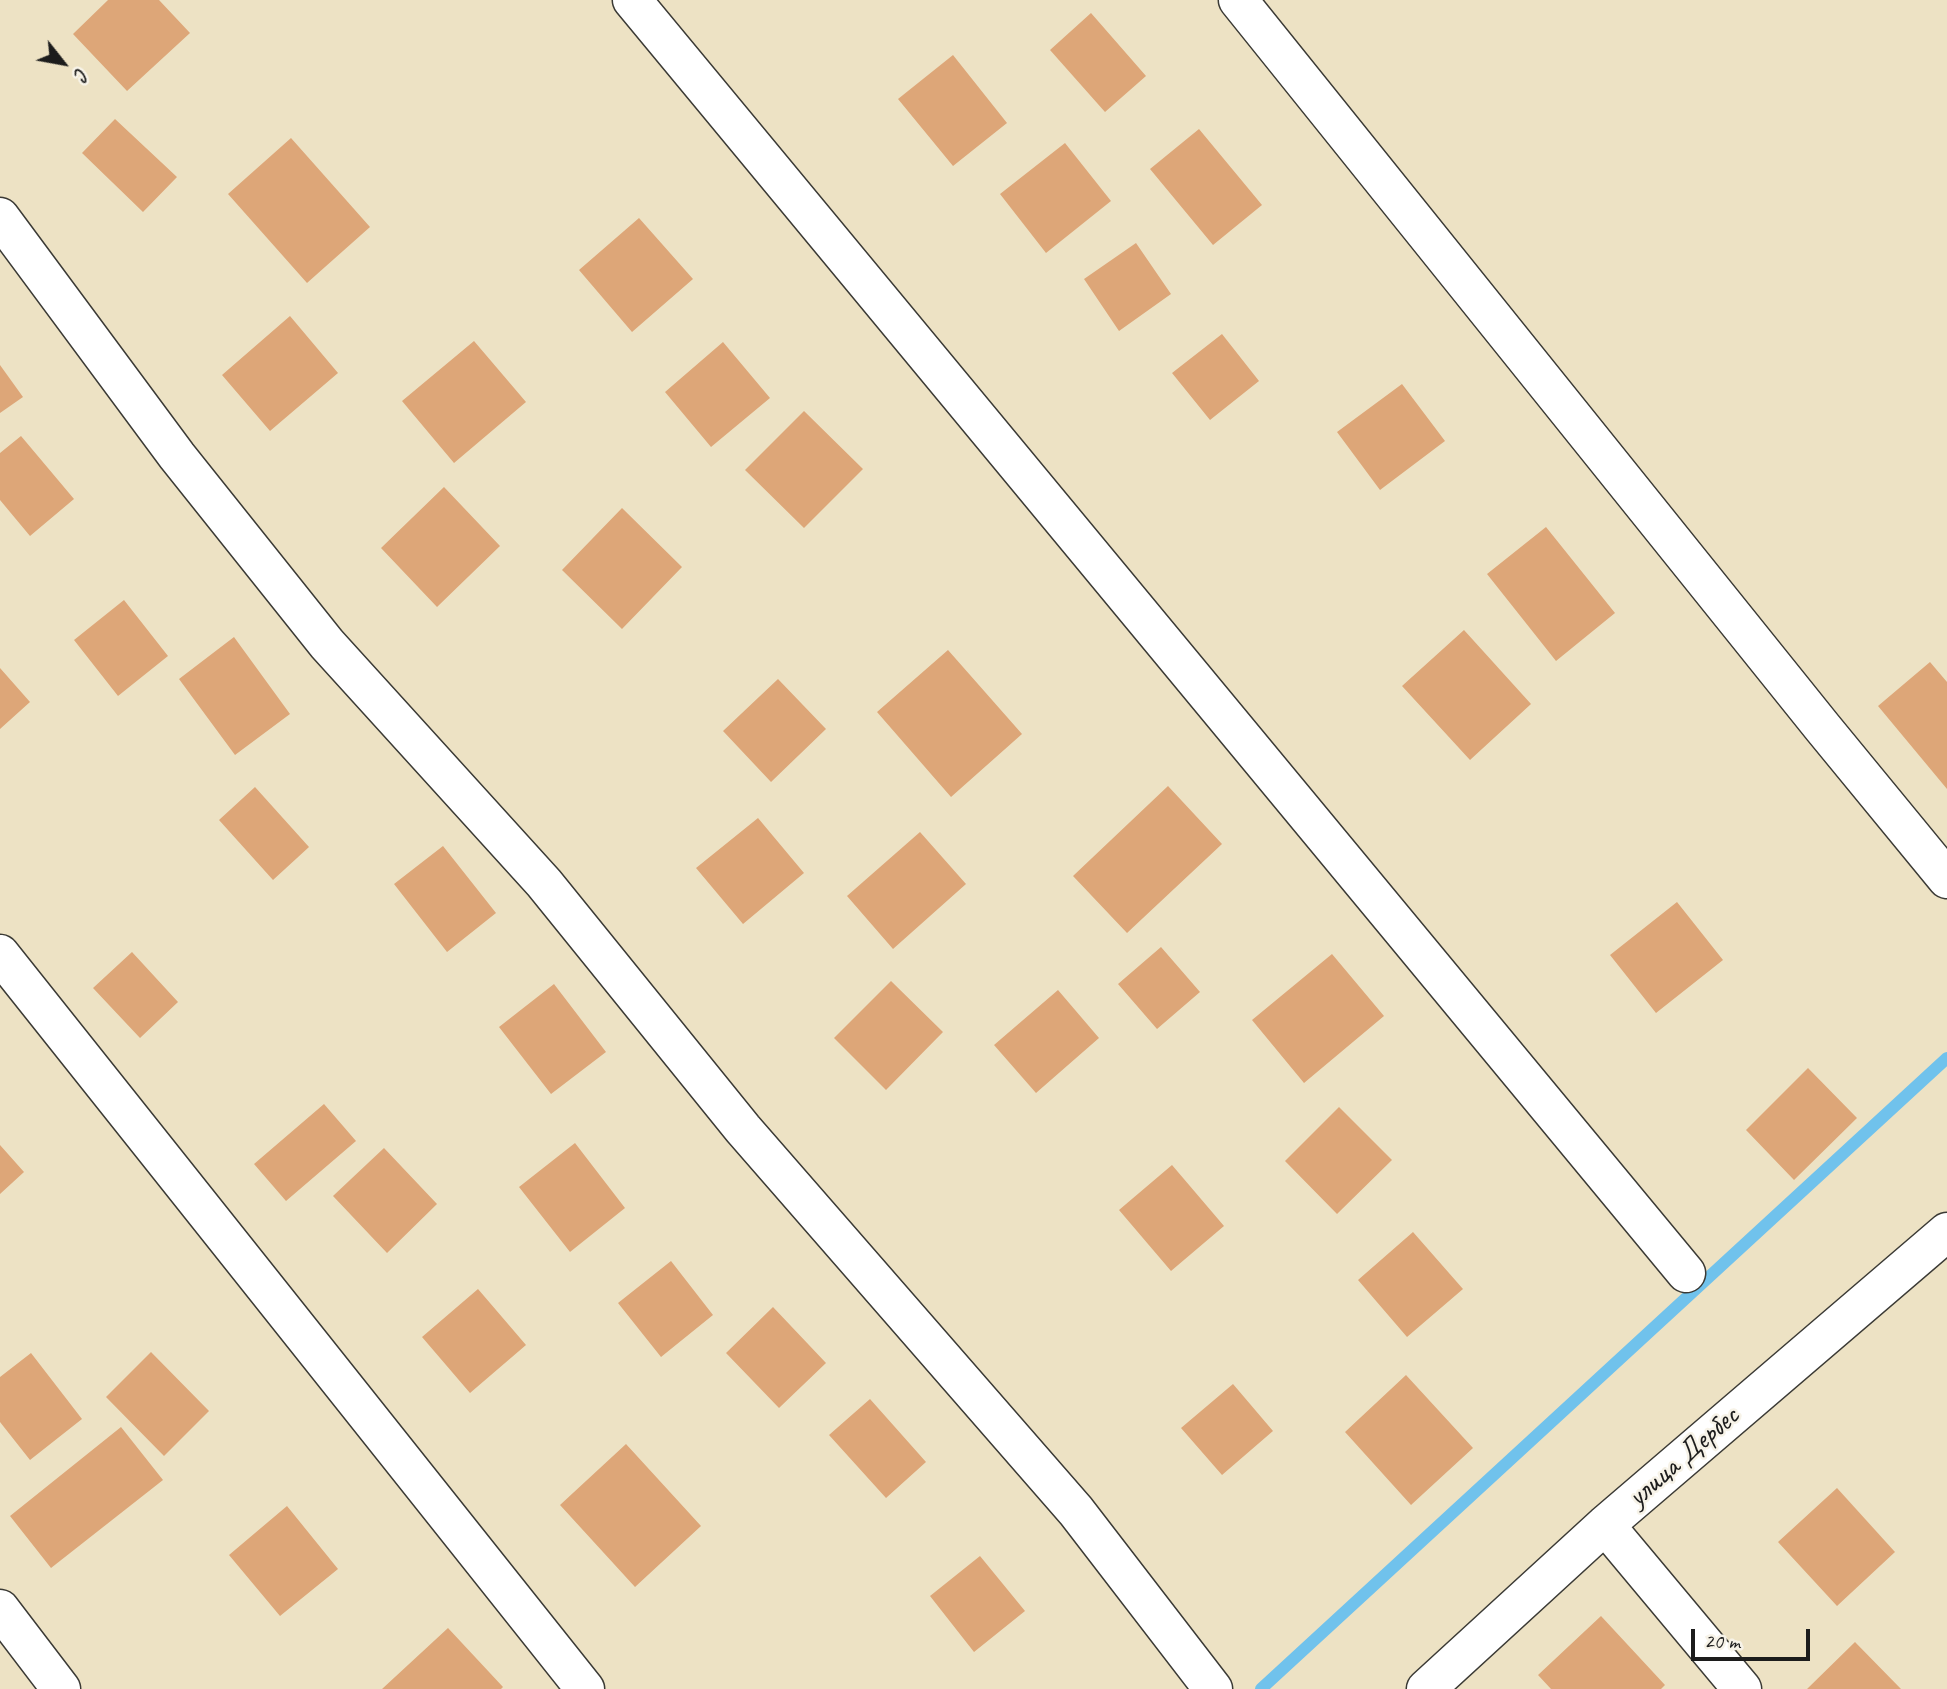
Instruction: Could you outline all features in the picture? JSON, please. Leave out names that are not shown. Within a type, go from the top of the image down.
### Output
[{"type":"street","points":[[632,0],[1686,1273]]},
{"type":"street","points":[[1238,0],[1947,879]]},
{"type":"street","points":[[0,217],[177,456],[327,644],[544,883],[743,1129],[1076,1511],[1213,1689]]},
{"type":"street","points":[[0,954],[585,1689]]},
{"type":"street","name":"улица Дербес","points":[[1426,1689],[1605,1525],[1947,1232]]},
{"type":"street","points":[[1605,1525],[1742,1689]]},
{"type":"street","points":[[0,1609],[61,1689]]},
{"type":"building","points":[[108,0],[159,0],[190,33],[127,91],[73,34]]},
{"type":"building","points":[[1091,13],[1146,76],[1105,112],[1050,50]]},
{"type":"building","points":[[953,55],[1007,123],[953,166],[898,99]]},
{"type":"building","points":[[115,119],[177,177],[143,212],[82,153]]},
{"type":"building","points":[[1199,129],[1262,205],[1213,245],[1150,169]]},
{"type":"building","points":[[291,138],[370,227],[307,283],[228,194]]},
{"type":"building","points":[[1065,143],[1111,201],[1046,253],[1000,194]]},
{"type":"building","points":[[639,218],[693,279],[632,332],[579,270]]},
{"type":"building","points":[[1136,243],[1171,294],[1119,331],[1084,279]]},
{"type":"building","points":[[290,316],[338,373],[270,431],[222,375]]},
{"type":"building","points":[[1222,334],[1259,381],[1210,420],[1172,373]]},
{"type":"building","points":[[474,341],[526,402],[454,463],[402,401]]},
{"type":"building","points":[[723,342],[770,398],[711,447],[665,392]]},
{"type":"building","points":[[0,365],[23,397],[0,413]]},
{"type":"building","points":[[1402,384],[1445,441],[1380,490],[1337,432]]},
{"type":"building","points":[[804,411],[863,469],[804,528],[745,470]]},
{"type":"building","points":[[21,436],[74,499],[30,536],[0,500],[0,453]]},
{"type":"building","points":[[444,487],[500,546],[437,607],[381,548]]},
{"type":"building","points":[[622,508],[682,567],[622,629],[562,570]]},
{"type":"building","points":[[1546,527],[1615,613],[1556,661],[1487,574]]},
{"type":"building","points":[[124,600],[168,656],[118,696],[74,640]]},
{"type":"building","points":[[1464,630],[1531,704],[1470,760],[1402,686]]},
{"type":"building","points":[[234,637],[290,714],[235,755],[179,679]]},
{"type":"building","points":[[948,650],[1022,734],[951,797],[877,712]]},
{"type":"building","points":[[1930,662],[1947,682],[1947,789],[1878,706]]},
{"type":"building","points":[[0,668],[30,702],[0,729]]},
{"type":"building","points":[[778,679],[826,729],[771,782],[723,731]]},
{"type":"building","points":[[1168,786],[1222,844],[1127,933],[1073,876]]},
{"type":"building","points":[[255,787],[309,847],[273,880],[219,820]]},
{"type":"building","points":[[758,818],[804,873],[743,924],[696,868]]},
{"type":"building","points":[[920,832],[966,884],[893,949],[847,896]]},
{"type":"building","points":[[443,846],[496,913],[447,952],[394,884]]},
{"type":"building","points":[[1677,902],[1723,960],[1656,1013],[1610,955]]},
{"type":"building","points":[[1161,947],[1200,992],[1157,1029],[1118,984]]},
{"type":"building","points":[[132,952],[178,1002],[140,1038],[93,988]]},
{"type":"building","points":[[1332,954],[1384,1016],[1304,1083],[1252,1020]]},
{"type":"building","points":[[891,981],[943,1032],[886,1090],[834,1038]]},
{"type":"building","points":[[554,984],[606,1052],[551,1094],[499,1027]]},
{"type":"building","points":[[1058,990],[1099,1038],[1036,1093],[994,1045]]},
{"type":"building","points":[[1808,1068],[1857,1118],[1794,1180],[1746,1130]]},
{"type":"building","points":[[324,1104],[356,1141],[286,1201],[254,1164]]},
{"type":"building","points":[[1339,1107],[1392,1160],[1337,1214],[1285,1161]]},
{"type":"building","points":[[575,1143],[625,1208],[570,1252],[519,1187]]},
{"type":"building","points":[[0,1145],[24,1172],[0,1194]]},
{"type":"building","points":[[384,1148],[437,1204],[387,1253],[333,1196]]},
{"type":"building","points":[[1172,1165],[1224,1226],[1171,1271],[1119,1210]]},
{"type":"building","points":[[1413,1232],[1463,1289],[1407,1337],[1358,1280]]},
{"type":"building","points":[[671,1261],[713,1315],[661,1357],[618,1303]]},
{"type":"building","points":[[478,1289],[526,1345],[470,1393],[422,1337]]},
{"type":"building","points":[[773,1307],[826,1363],[779,1408],[726,1353]]},
{"type":"building","points":[[151,1352],[209,1411],[164,1456],[106,1397]]},
{"type":"building","points":[[31,1353],[82,1419],[30,1460],[0,1422],[0,1377]]},
{"type":"building","points":[[1406,1375],[1473,1448],[1411,1505],[1345,1432]]},
{"type":"building","points":[[1233,1384],[1273,1431],[1222,1475],[1181,1428]]},
{"type":"building","points":[[870,1399],[926,1462],[886,1498],[829,1435]]},
{"type":"building","points":[[121,1427],[163,1480],[51,1568],[10,1516]]},
{"type":"building","points":[[626,1444],[701,1526],[635,1587],[560,1505]]},
{"type":"building","points":[[1837,1488],[1895,1552],[1837,1606],[1778,1542]]},
{"type":"building","points":[[287,1506],[338,1569],[280,1616],[229,1555]]},
{"type":"building","points":[[980,1556],[1025,1611],[974,1652],[930,1596]]},
{"type":"building","points":[[1601,1616],[1665,1685],[1661,1689],[1551,1689],[1538,1675]]},
{"type":"building","points":[[448,1628],[503,1687],[501,1689],[382,1689]]},
{"type":"building","points":[[1855,1642],[1901,1689],[1807,1689]]},
{"type":"waterway","points":[[1261,1689],[1947,1058]]}]
